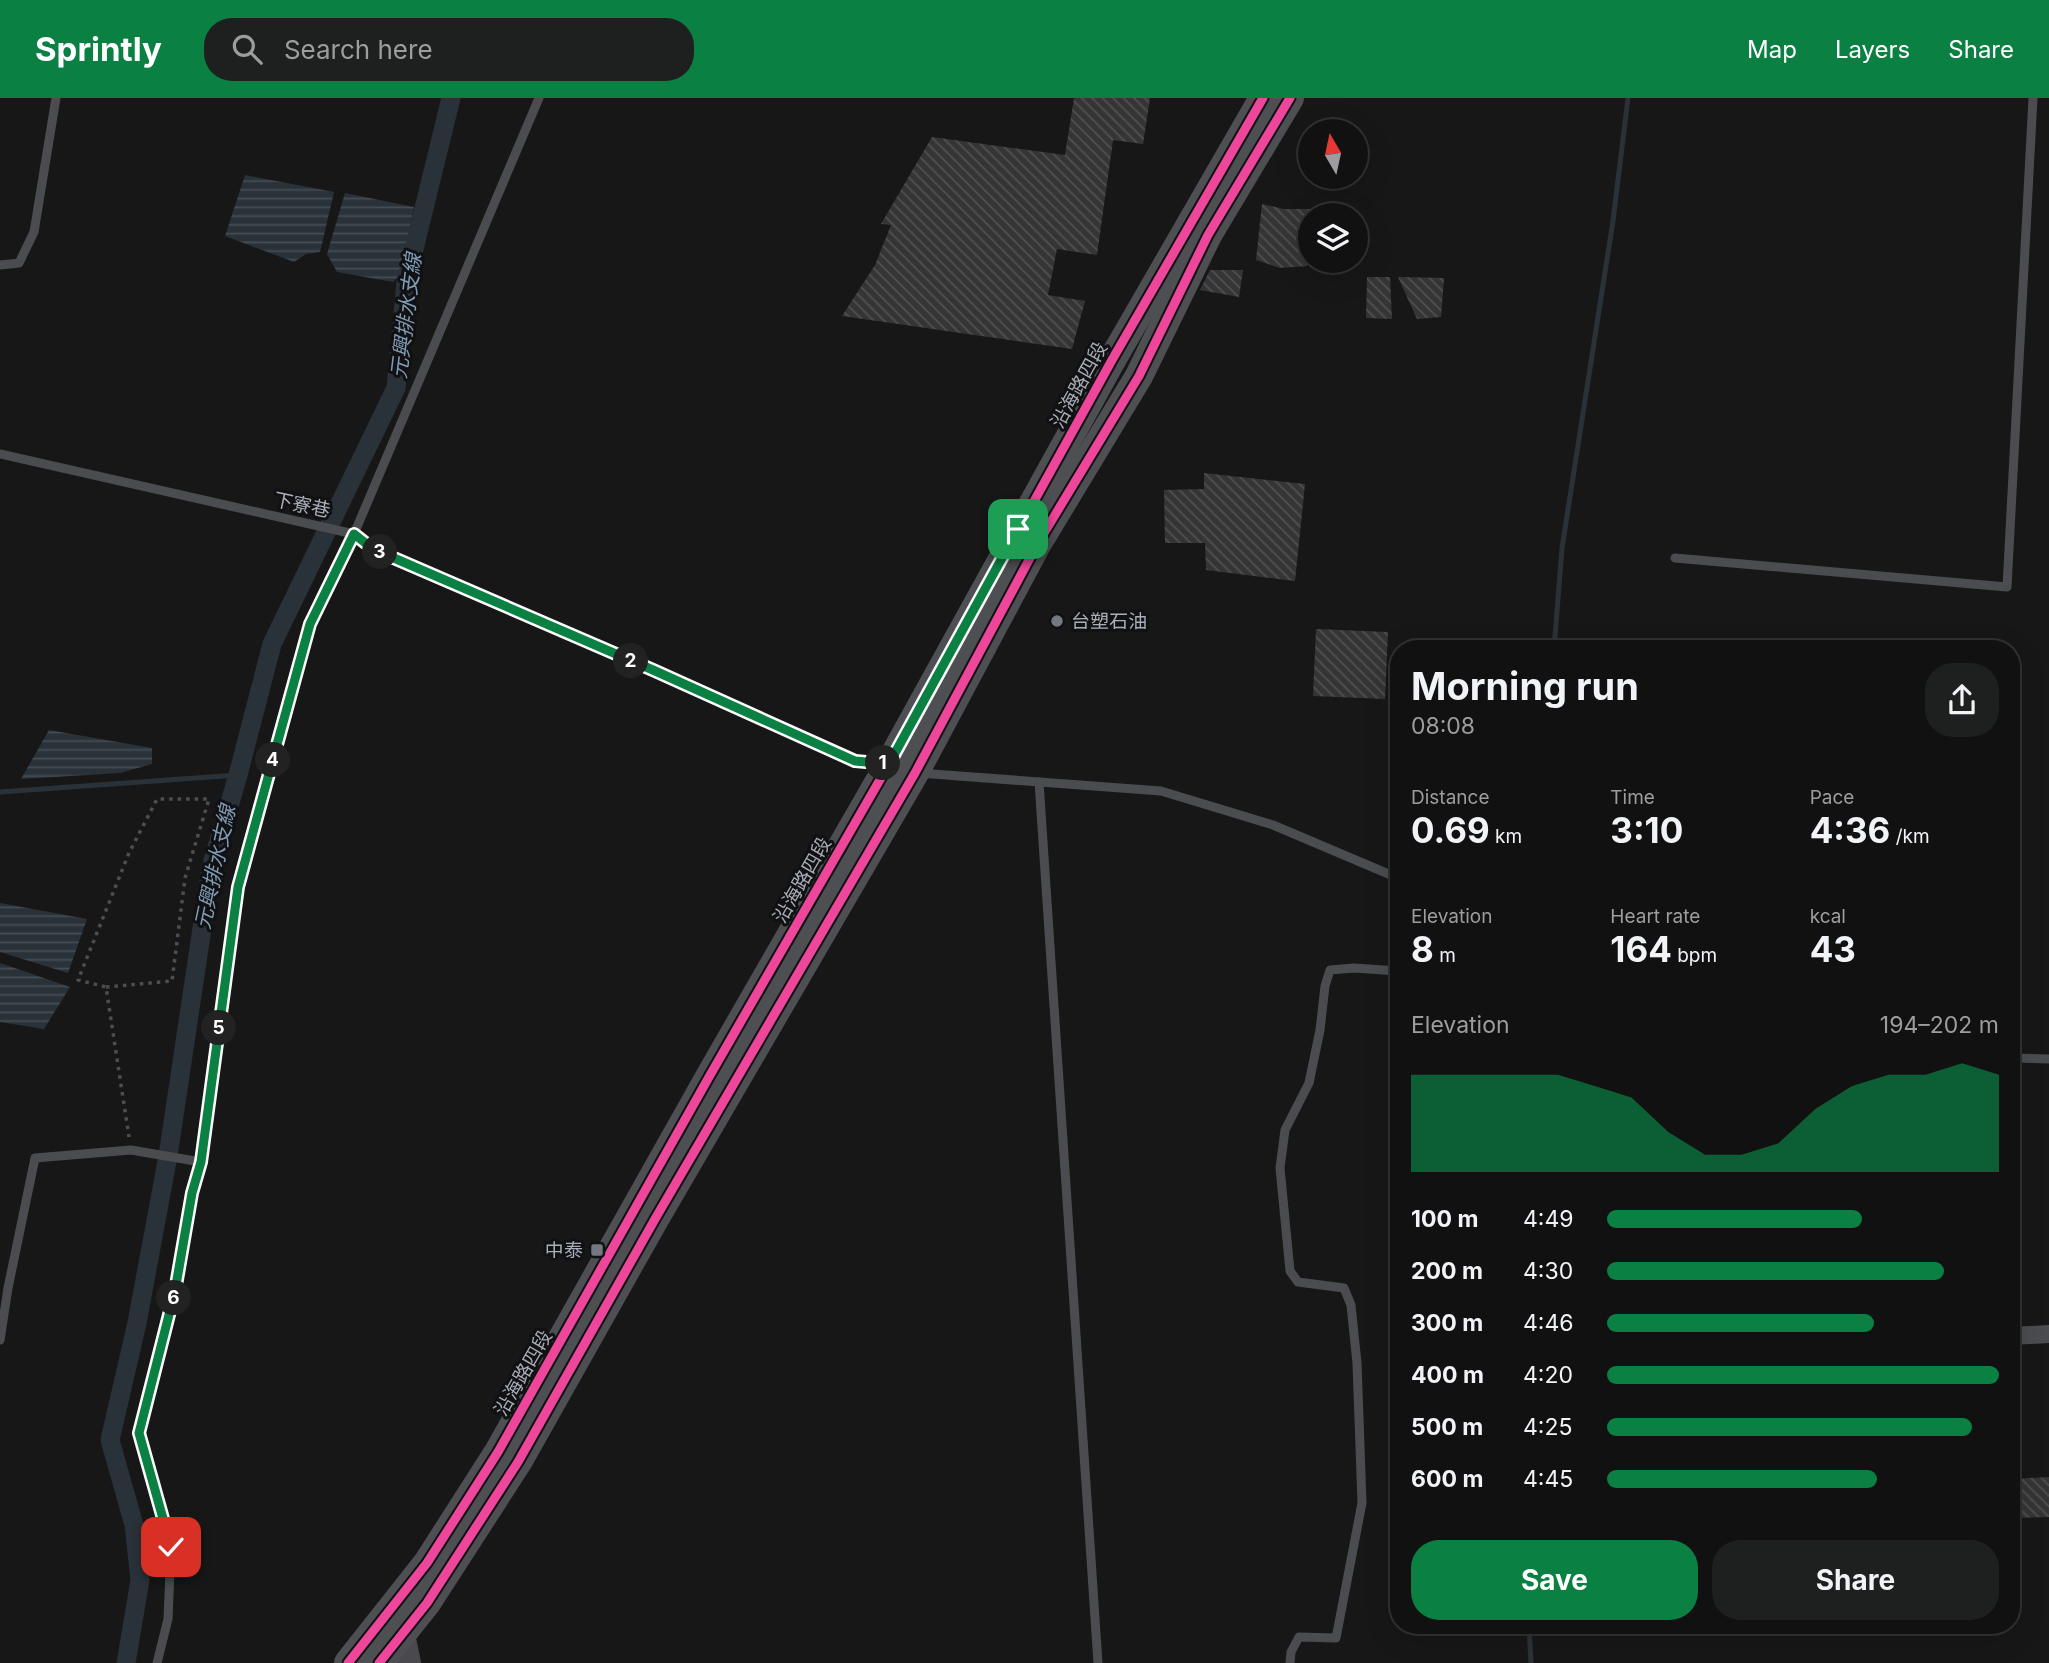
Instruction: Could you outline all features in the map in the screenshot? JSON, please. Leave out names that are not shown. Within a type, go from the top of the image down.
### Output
[{"type":"main road","name":"沿海路四段","points":[[902,768],[1112,360],[1263,98]]},
{"type":"main road","name":"沿海路四段","points":[[379,1663],[427,1563],[619,1261],[709,1077],[902,768],[1139,376],[1208,235],[1290,98]]},
{"type":"main road","name":"沿海路四段","points":[[348,1663],[395,1625]]},
{"type":"street","points":[[2020,1336],[2049,1335]]},
{"type":"street","points":[[395,1625],[409,1663]]},
{"type":"lane","points":[[0,265],[19,263],[34,232],[56,98]]},
{"type":"lane","points":[[158,1663],[168,1619],[171,1547],[139,1433],[175,1291],[192,1193],[201,1162],[238,887],[310,624],[354,534],[539,98]]},
{"type":"lane","points":[[1675,558],[2007,587],[2033,98]]},
{"type":"lane","name":"下寮巷","points":[[0,454],[354,534],[373,549],[855,761],[1039,782],[1161,791],[1273,825],[1390,875]]},
{"type":"lane","points":[[1039,782],[1098,1663]]},
{"type":"lane","points":[[1290,1663],[1291,1652],[1299,1637],[1336,1638],[1362,1503],[1357,1363],[1351,1305],[1344,1288],[1298,1282],[1290,1271],[1280,1168],[1285,1130],[1309,1083],[1330,970],[1354,968],[1390,970]]},
{"type":"lane","points":[[2020,1058],[2049,1059]]},
{"type":"lane","points":[[0,1340],[35,1158],[131,1150],[201,1162]]},
{"type":"path","points":[[157,799],[209,799],[186,877],[172,981],[106,987],[78,980],[129,853],[157,799]]},
{"type":"path","points":[[106,987],[131,1150]]},
{"type":"shaded area","points":[[245,175],[334,192],[320,252],[306,254],[294,262],[225,236]]},
{"type":"shaded area","points":[[345,193],[414,207],[400,275],[393,282],[337,272],[327,254]]},
{"type":"shaded area","points":[[49,730],[152,748],[152,764],[120,773],[21,779]]},
{"type":"shaded area","points":[[0,903],[87,919],[68,973],[0,952]]},
{"type":"shaded area","points":[[0,963],[70,987],[44,1029],[0,1022]]},
{"type":"building","points":[[1074,98],[1150,98],[1143,144],[1113,140],[1097,255],[1057,249],[1048,295],[1085,301],[1072,349],[842,316],[875,265],[891,225],[881,224],[932,137],[1065,155]]},
{"type":"building","points":[[1262,204],[1298,209],[1298,267],[1280,268],[1256,260]]},
{"type":"building","points":[[1210,270],[1243,270],[1239,297],[1200,290]]},
{"type":"building","points":[[1367,277],[1390,277],[1392,319],[1366,318]]},
{"type":"building","points":[[1398,277],[1444,278],[1441,317],[1417,319]]},
{"type":"building","points":[[1204,473],[1305,484],[1295,581],[1206,570],[1205,543],[1165,543],[1164,490],[1204,489]]},
{"type":"building","points":[[1316,629],[1388,632],[1385,699],[1313,696]]},
{"type":"building","points":[[2049,1477],[2049,1517],[2020,1518],[2020,1479]]},
{"type":"waterway","name":"元興排水支線","points":[[126,1663],[140,1580],[134,1525],[110,1440],[137,1323],[168,1156],[211,868],[272,644],[396,388],[406,282],[451,98]]},
{"type":"waterway","points":[[1555,640],[1562,548],[1613,221],[1628,98]]},
{"type":"waterway","points":[[0,792],[238,775]]},
{"type":"waterway","points":[[1529,1634],[1531,1663]]},
{"type":"cycle path","points":[[348,1663],[427,1563],[498,1452],[889,764],[1112,360],[1263,98]]},
{"type":"cycle path","points":[[379,1663],[427,1603],[518,1462],[655,1219],[915,773],[1038,543],[1139,376],[1208,235],[1290,98]]},
{"type":"place","name":"台塑石油","points":[[1057,621]]},
{"type":"place","name":"中泰","points":[[597,1250]]},
{"type":"route","points":[[171,1547],[139,1433],[175,1291],[192,1193],[201,1162],[238,887],[310,624],[354,534],[373,549],[855,761],[889,764],[1018,529]]}]
